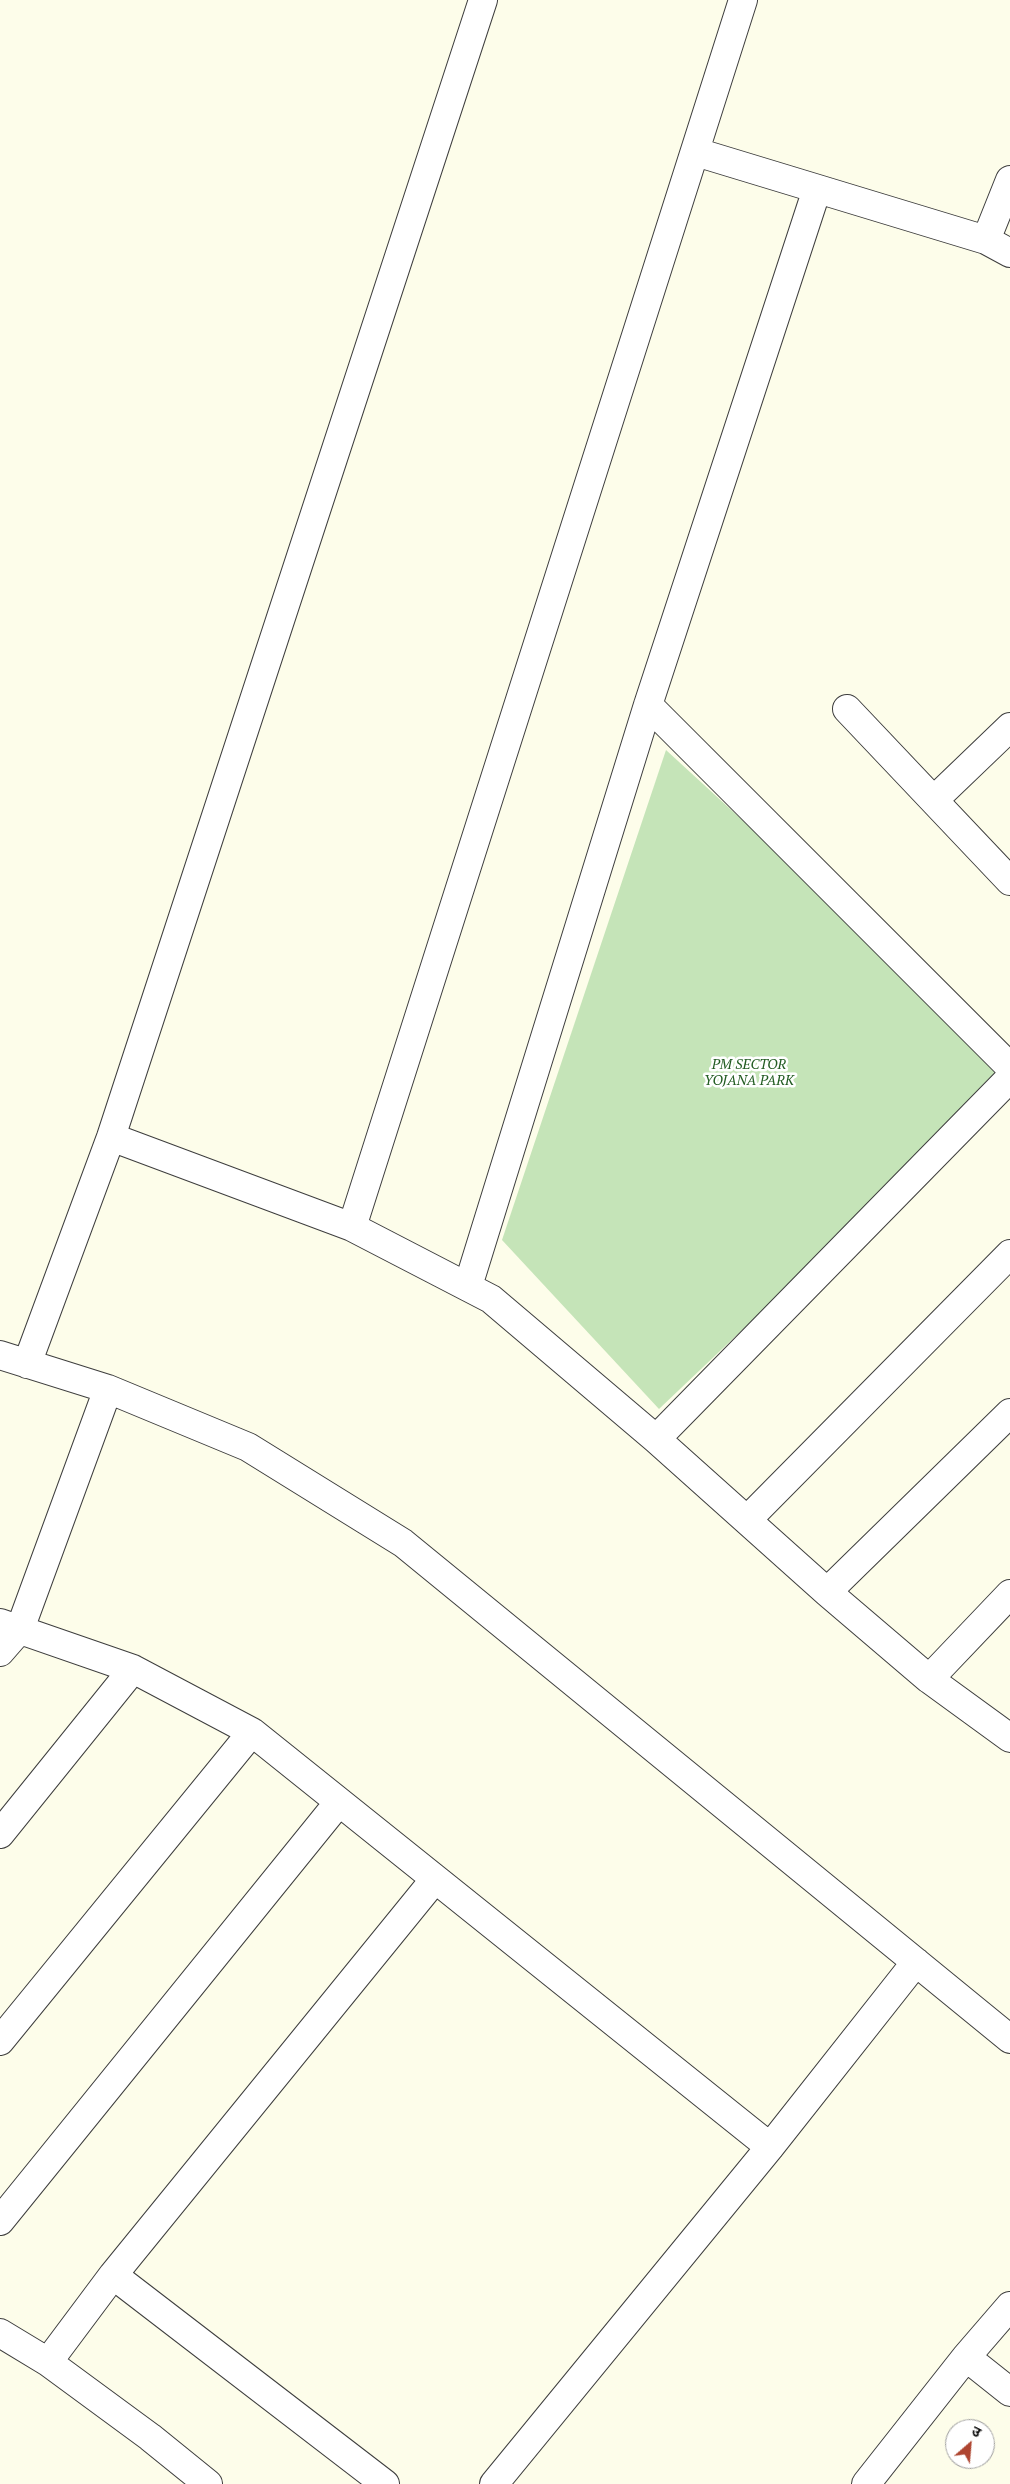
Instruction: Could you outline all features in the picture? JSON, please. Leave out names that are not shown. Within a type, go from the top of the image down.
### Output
[{"type":"street","points":[[27,1364],[111,1137],[484,0]]},
{"type":"street","points":[[352,1226],[743,0]]},
{"type":"street","points":[[696,152],[986,240],[1010,253]]},
{"type":"street","points":[[986,240],[1010,180]]},
{"type":"street","points":[[468,1286],[648,705],[817,189]]},
{"type":"street","points":[[648,705],[1010,1068]]},
{"type":"street","points":[[847,709],[1010,881]]},
{"type":"street","points":[[934,800],[1010,727]]},
{"type":"street","points":[[656,1439],[1010,1078]]},
{"type":"street","points":[[111,1137],[352,1226],[490,1299],[656,1439],[826,1592],[928,1679],[1010,1738]]},
{"type":"street","points":[[747,1520],[1010,1254]]},
{"type":"street","points":[[0,1355],[108,1388],[248,1446],[403,1543],[1010,2039]]},
{"type":"street","points":[[0,1652],[108,1388]]},
{"type":"street","points":[[826,1592],[1010,1413]]},
{"type":"street","points":[[928,1679],[1010,1594]]},
{"type":"street","points":[[10,1626],[133,1669],[252,1732],[770,2147]]},
{"type":"street","points":[[0,1834],[133,1669]]},
{"type":"street","points":[[0,2041],[252,1732]]},
{"type":"street","points":[[0,2221],[339,1802]]},
{"type":"street","points":[[48,2362],[113,2275],[436,1879]]},
{"type":"street","points":[[494,2484],[770,2147],[916,1962]]},
{"type":"street","points":[[113,2275],[385,2484]]},
{"type":"street","points":[[866,2484],[966,2357],[1010,2306]]},
{"type":"street","points":[[0,2333],[48,2362],[208,2484]]},
{"type":"street","points":[[966,2357],[1010,2392]]},
{"type":"green space","name":"PM SECTOR YOJANA PARK","points":[[666,750],[1010,1066],[1010,1075],[659,1409],[502,1240]]}]
